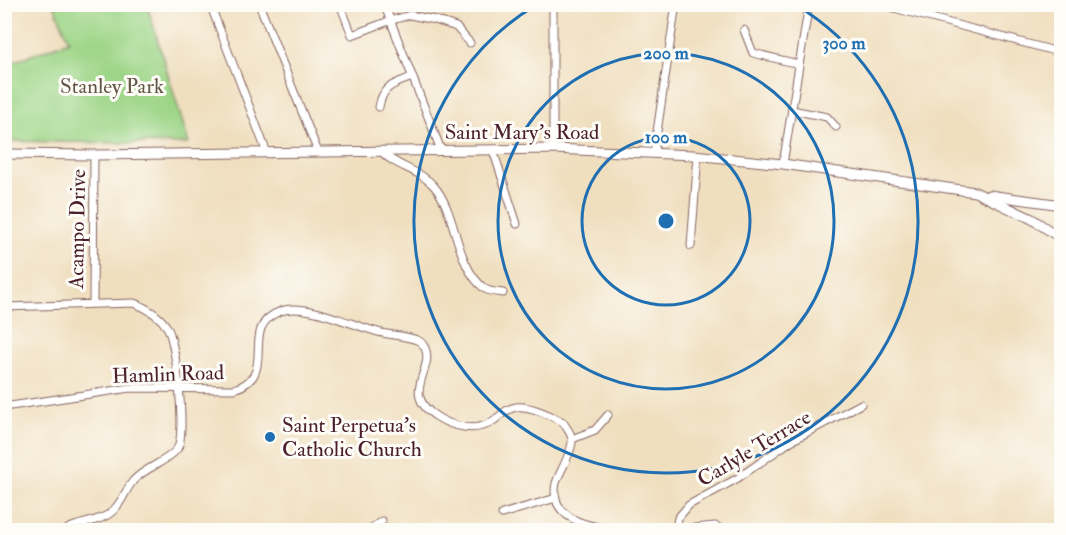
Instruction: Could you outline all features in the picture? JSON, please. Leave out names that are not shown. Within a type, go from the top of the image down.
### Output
[{"type":"street","points":[[210,4],[267,153]]},
{"type":"street","points":[[259,4],[318,152]]},
{"type":"street","points":[[340,4],[352,35],[410,15],[456,27],[470,43]]},
{"type":"street","points":[[384,4],[441,150]]},
{"type":"street","points":[[553,4],[553,149]]},
{"type":"street","points":[[654,152],[676,4]]},
{"type":"street","points":[[783,164],[809,4]]},
{"type":"street","points":[[879,4],[1062,53]]},
{"type":"street","points":[[744,30],[753,53],[798,64]]},
{"type":"street","points":[[379,107],[381,93],[412,77]]},
{"type":"street","points":[[792,110],[827,117],[836,127]]},
{"type":"street","name":"Saint Mary's Road","points":[[4,154],[94,155],[553,149],[698,155],[783,164],[975,192],[1032,219],[1062,239]]},
{"type":"street","points":[[493,150],[517,224]]},
{"type":"street","points":[[381,151],[387,158],[416,171],[435,188],[443,200],[456,238],[473,276],[487,290],[503,293]]},
{"type":"street","name":"Acampo Drive","points":[[93,303],[94,155]]},
{"type":"street","points":[[691,246],[698,155]]},
{"type":"street","points":[[975,192],[1062,205]]},
{"type":"street","points":[[4,307],[134,303],[150,310],[167,327],[176,353],[182,437],[180,445],[176,451],[144,471],[133,481],[118,506],[108,515],[66,531]]},
{"type":"street","name":"Hamlin Road","points":[[4,406],[130,388],[234,389],[253,378],[258,363],[259,332],[272,316],[280,311],[291,309],[321,314],[377,332],[419,341],[426,349],[420,386],[421,401],[425,408],[435,416],[461,427],[475,428],[492,422],[505,410],[518,406],[525,407],[563,422],[572,439]]},
{"type":"street","name":"Carlyle Terrace","points":[[674,530],[678,518],[689,505],[745,474],[769,454],[791,441],[861,404]]},
{"type":"street","points":[[608,416],[595,430],[572,439],[556,483],[556,498],[563,512],[576,521],[593,527],[617,531]]},
{"type":"street","points":[[502,514],[556,498]]},
{"type":"street","points":[[369,531],[382,521]]},
{"type":"street","points":[[674,530],[715,526],[724,531]]},
{"type":"green space","name":"Stanley Park","points":[[54,5],[147,5],[189,144],[5,141],[5,65],[69,41]]},
{"type":"place","name":"Saint Perpetua's Catholic Church","points":[[270,437]]}]
